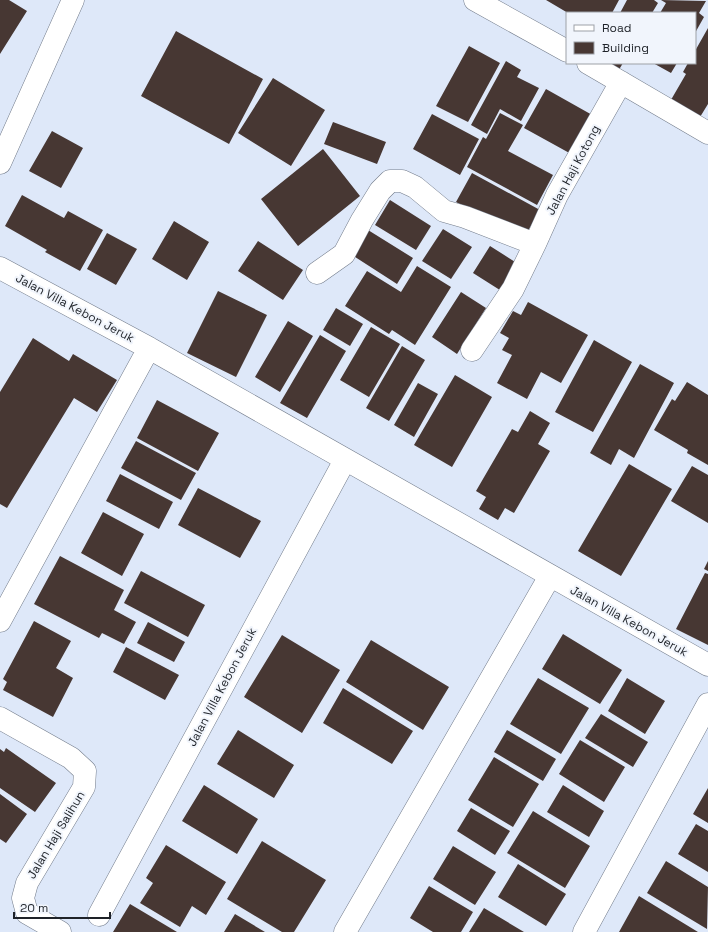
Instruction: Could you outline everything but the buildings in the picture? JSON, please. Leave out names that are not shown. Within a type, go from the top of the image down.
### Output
[{"type":"street","points":[[0,164],[73,0]]},
{"type":"street","points":[[474,0],[566,50]]},
{"type":"street","points":[[590,64],[708,133]]},
{"type":"street","name":"Jalan Haji Kotong","points":[[472,350],[513,289],[557,195],[621,82]]},
{"type":"street","points":[[317,273],[344,254],[362,220],[380,191],[390,181],[402,181],[415,187],[444,211],[465,217],[535,244]]},
{"type":"street","name":"Jalan Villa Kebon Jeruk","points":[[0,268],[149,348],[708,665]]},
{"type":"street","points":[[0,621],[54,526],[149,348]]},
{"type":"street","name":"Jalan Villa Kebon Jeruk","points":[[98,915],[345,460]]},
{"type":"street","points":[[345,932],[550,576]]},
{"type":"street","points":[[584,932],[708,704]]},
{"type":"street","name":"Jalan Haji Salihun","points":[[0,718],[71,758],[85,771],[84,787],[27,883],[23,898],[27,913],[60,932]]}]
